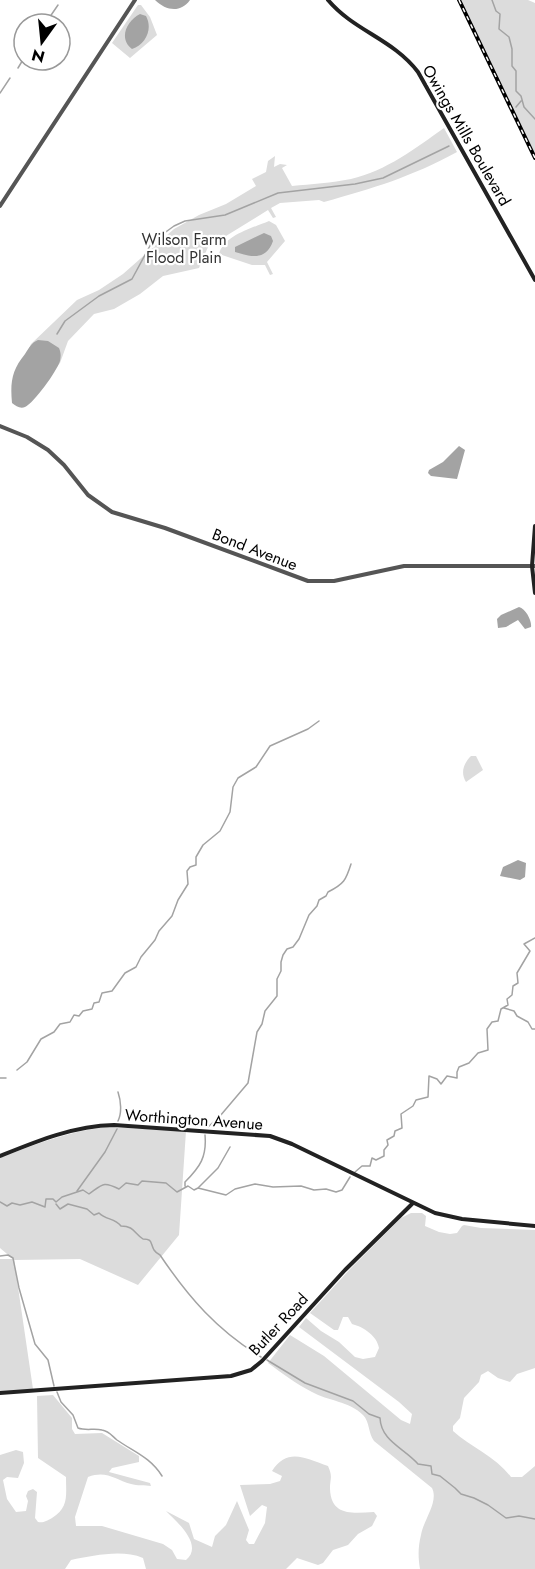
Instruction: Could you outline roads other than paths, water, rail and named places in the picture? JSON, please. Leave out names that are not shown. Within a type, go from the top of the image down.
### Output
[{"type":"main road","name":"Owings Mills Boulevard","points":[[328,0],[348,19],[393,47],[418,72],[535,280]]},
{"type":"main road","points":[[535,526],[533,566],[535,593]]},
{"type":"main road","name":"Worthington Avenue","points":[[0,1156],[45,1137],[93,1126],[114,1125],[257,1134],[292,1144],[412,1204]]},
{"type":"main road","points":[[412,1204],[435,1214],[454,1218],[535,1226]]},
{"type":"main road","name":"Butler Road","points":[[0,1394],[231,1376],[247,1372],[262,1361],[357,1257],[412,1204]]},
{"type":"street","points":[[0,206],[135,0]]},
{"type":"street","name":"Bond Avenue","points":[[0,426],[27,437],[48,450],[64,465],[85,491],[112,512],[165,528],[308,581],[334,581],[404,566],[533,566]]},
{"type":"waterway","points":[[492,0],[496,11],[500,14],[499,29],[509,37],[512,66],[516,71],[516,91],[521,96],[524,107],[535,119]]},
{"type":"waterway","points":[[53,12],[58,5]]},
{"type":"waterway","points":[[0,93],[10,78]]},
{"type":"waterway","points":[[516,107],[521,101]]},
{"type":"waterway","points":[[57,334],[65,321],[99,296],[132,279],[152,242],[174,226],[185,221],[225,215],[278,193],[355,184],[383,178],[449,146]]},
{"type":"waterway","points":[[17,1070],[27,1062],[41,1039],[54,1032],[60,1024],[70,1022],[74,1015],[79,1016],[83,1011],[92,1009],[94,1003],[99,1002],[102,993],[112,991],[125,973],[136,967],[159,931],[172,916],[188,884],[187,871],[196,865],[196,857],[203,845],[220,831],[230,812],[233,787],[238,778],[256,767],[270,746],[308,729],[319,721]]},
{"type":"waterway","points":[[208,1127],[248,1083],[257,1032],[262,1024],[265,1011],[277,996],[277,979],[281,971],[283,955],[299,939],[309,915],[319,900],[344,881],[351,864]]},
{"type":"waterway","points":[[355,1172],[362,1166],[370,1166],[372,1158],[376,1160],[384,1156],[384,1150],[388,1145],[387,1140],[394,1136],[395,1131],[402,1128],[401,1114],[413,1106],[416,1100],[428,1097],[429,1076],[437,1079],[441,1084],[447,1076],[457,1078],[459,1067],[469,1063],[478,1053],[488,1050],[487,1029],[492,1022],[498,1021],[501,1009],[508,1005],[507,999],[512,995],[513,986],[518,983],[517,973],[530,951],[524,944],[535,938]]},
{"type":"waterway","points":[[504,1008],[514,1011],[517,1016],[528,1022],[532,1029],[535,1029]]},
{"type":"waterway","points":[[0,1078],[6,1078]]},
{"type":"waterway","points":[[118,1092],[121,1107],[118,1121]]},
{"type":"waterway","points":[[77,1191],[105,1152],[117,1129]]},
{"type":"waterway","points":[[185,1186],[185,1182],[204,1156],[205,1135]]},
{"type":"waterway","points":[[198,1188],[218,1168],[230,1147]]},
{"type":"waterway","points":[[0,1202],[7,1206],[12,1203],[20,1205],[32,1202],[45,1207],[46,1199],[53,1199],[56,1202],[62,1197],[83,1190],[89,1194],[103,1185],[119,1189],[126,1183],[138,1185],[142,1181],[166,1183],[177,1192],[188,1186],[194,1190],[198,1188],[226,1195],[235,1189],[255,1184],[273,1187],[301,1186],[336,1192],[342,1190],[350,1177]]},
{"type":"waterway","points":[[56,1204],[60,1209],[68,1204],[87,1209],[94,1215],[99,1213],[150,1241],[155,1251],[205,1312],[231,1336],[261,1357]]},
{"type":"waterway","points":[[0,1256],[8,1255],[13,1258],[35,1344],[48,1360],[54,1386]]},
{"type":"waterway","points":[[267,1360],[305,1383],[353,1401],[369,1414],[380,1418],[384,1433],[394,1444],[418,1464],[431,1466],[432,1474],[440,1476],[461,1494],[488,1505],[506,1518],[519,1516],[535,1519]]},
{"type":"waterway","points":[[57,1392],[61,1402],[73,1415],[78,1428],[107,1431],[147,1459],[162,1476]]},
{"type":"railway","points":[[459,0],[535,158]]},
{"type":"park label","name":"Wilson Farm Flood Plain","points":[[184,248]]}]
